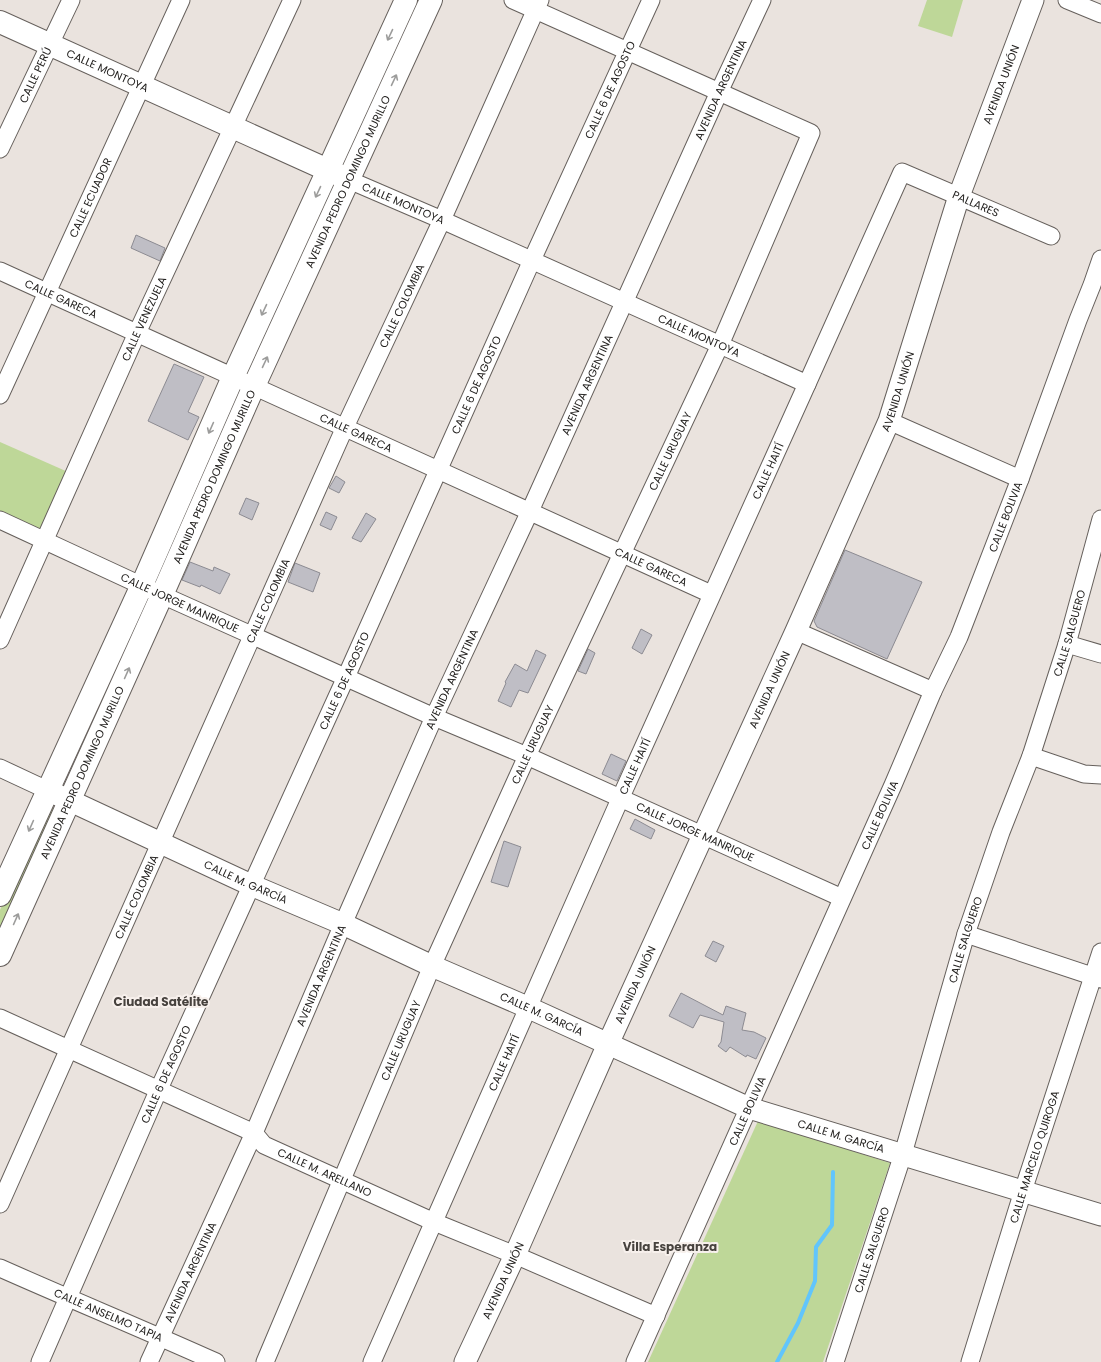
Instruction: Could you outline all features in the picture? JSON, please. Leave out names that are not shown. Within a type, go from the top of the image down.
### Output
[{"type":"main road","name":"AVENIDA PEDRO DOMINGO MURILLO","points":[[0,895],[142,586],[233,377],[406,0]]},
{"type":"main road","name":"AVENIDA PEDRO DOMINGO MURILLO","points":[[0,955],[254,386],[431,0]]},
{"type":"main road","name":"CALLE MONTOYA","points":[[0,22],[349,180]]},
{"type":"street","name":"CALLE PERÚ","points":[[0,149],[71,0]]},
{"type":"street","name":"CALLE ECUADOR","points":[[0,395],[181,0]]},
{"type":"street","name":"CALLE VENEZUELA","points":[[0,640],[137,333],[292,0]]},
{"type":"street","points":[[513,0],[538,5],[627,51],[719,92]]},
{"type":"street","name":"CALLE 6 DE AGOSTO","points":[[40,1362],[158,1091],[346,677],[532,260],[651,0]]},
{"type":"street","name":"AVENIDA ARGENTINA","points":[[149,1362],[254,1133],[343,924],[434,717],[530,511],[762,0]]},
{"type":"street","name":"AVENIDA UNIÓN","points":[[465,1362],[515,1255],[608,1044],[796,631],[889,421],[959,196],[1033,0]]},
{"type":"street","points":[[1066,0],[1101,14]]},
{"type":"street","name":"CALLE COLOMBIA","points":[[0,1204],[345,427],[442,220],[538,5]]},
{"type":"street","name":"CALLE URUGUAY","points":[[265,1362],[432,966],[527,756],[720,345],[811,133],[719,92]]},
{"type":"street","name":"PALLARES","points":[[902,172],[1051,236]]},
{"type":"street","name":"CALLE HAITÍ","points":[[372,1362],[527,1007],[711,594],[808,384],[902,172]]},
{"type":"street","name":"CALLE MONTOYA","points":[[349,180],[442,220],[808,384]]},
{"type":"street","name":"CALLE BOLIVIA","points":[[635,1362],[894,785],[933,691],[960,638],[1101,259]]},
{"type":"street","name":"CALLE GARECA","points":[[0,271],[711,594]]},
{"type":"street","points":[[889,421],[1020,478]]},
{"type":"street","name":"CALLE JORGE MANRIQUE","points":[[0,520],[162,595],[434,717],[527,756],[842,898]]},
{"type":"street","name":"CALLE SALGUERO","points":[[835,1362],[903,1154],[966,934],[1001,832],[1031,756],[1066,644],[1100,525]]},
{"type":"street","points":[[796,631],[933,691]]},
{"type":"street","points":[[1066,644],[1101,654]]},
{"type":"street","points":[[1031,756],[1084,774],[1101,775]]},
{"type":"street","name":"CALLE M. GARCÍA","points":[[0,768],[251,885],[343,924],[432,966],[527,1007],[749,1108],[1101,1215]]},
{"type":"street","points":[[966,934],[1098,978]]},
{"type":"street","name":"CALLE MARCELO QUIROGA","points":[[970,1362],[1023,1191],[1098,978],[1101,952]]},
{"type":"street","name":"CALLE M. ARELLANO","points":[[0,1018],[68,1048],[158,1091],[254,1133],[264,1145],[434,1222],[656,1316]]},
{"type":"street","name":"CALLE ANSELMO TAPIA","points":[[0,1268],[68,1299],[216,1362]]},
{"type":"green space","points":[[927,0],[963,0],[952,37],[918,26]]},
{"type":"green space","points":[[0,442],[68,472],[42,531],[0,512]]},
{"type":"green space","points":[[48,805],[58,810],[0,937],[0,910]]},
{"type":"green space","points":[[758,1121],[890,1163],[823,1362],[648,1362]]},
{"type":"building","points":[[136,235],[165,248],[160,261],[131,248]]},
{"type":"building","points":[[174,364],[204,377],[188,412],[199,417],[188,440],[148,421]]},
{"type":"building","points":[[336,476],[345,482],[339,493],[329,488]]},
{"type":"building","points":[[246,498],[259,503],[252,520],[239,514]]},
{"type":"building","points":[[326,512],[337,517],[331,530],[320,525]]},
{"type":"building","points":[[366,513],[376,519],[361,542],[352,538]]},
{"type":"building","points":[[845,550],[922,582],[887,659],[817,627],[814,621]]},
{"type":"building","points":[[190,562],[213,571],[214,567],[230,574],[220,594],[201,585],[200,587],[182,580]]},
{"type":"building","points":[[295,563],[320,573],[313,592],[288,582]]},
{"type":"building","points":[[641,629],[652,635],[642,654],[632,648]]},
{"type":"building","points":[[588,649],[595,653],[586,674],[578,671]]},
{"type":"building","points":[[536,650],[546,655],[528,693],[519,690],[511,707],[498,701],[506,683],[505,682],[515,664],[527,671]]},
{"type":"building","points":[[611,754],[626,761],[617,781],[602,774]]},
{"type":"building","points":[[635,819],[655,830],[651,839],[630,829]]},
{"type":"building","points":[[504,841],[521,847],[508,887],[491,882]]},
{"type":"building","points":[[713,941],[724,946],[716,962],[705,956]]},
{"type":"building","points":[[681,993],[723,1015],[726,1006],[746,1013],[742,1030],[754,1032],[766,1038],[756,1059],[747,1055],[746,1057],[730,1047],[726,1052],[718,1046],[721,1042],[724,1022],[700,1015],[693,1028],[669,1016]]},
{"type":"waterway","points":[[777,1362],[798,1323],[815,1281],[816,1247],[832,1225],[833,1172]]},
{"type":"district","name":"Ciudad Satélite","points":[[161,1002]]},
{"type":"district","name":"Villa Esperanza","points":[[670,1247]]}]
